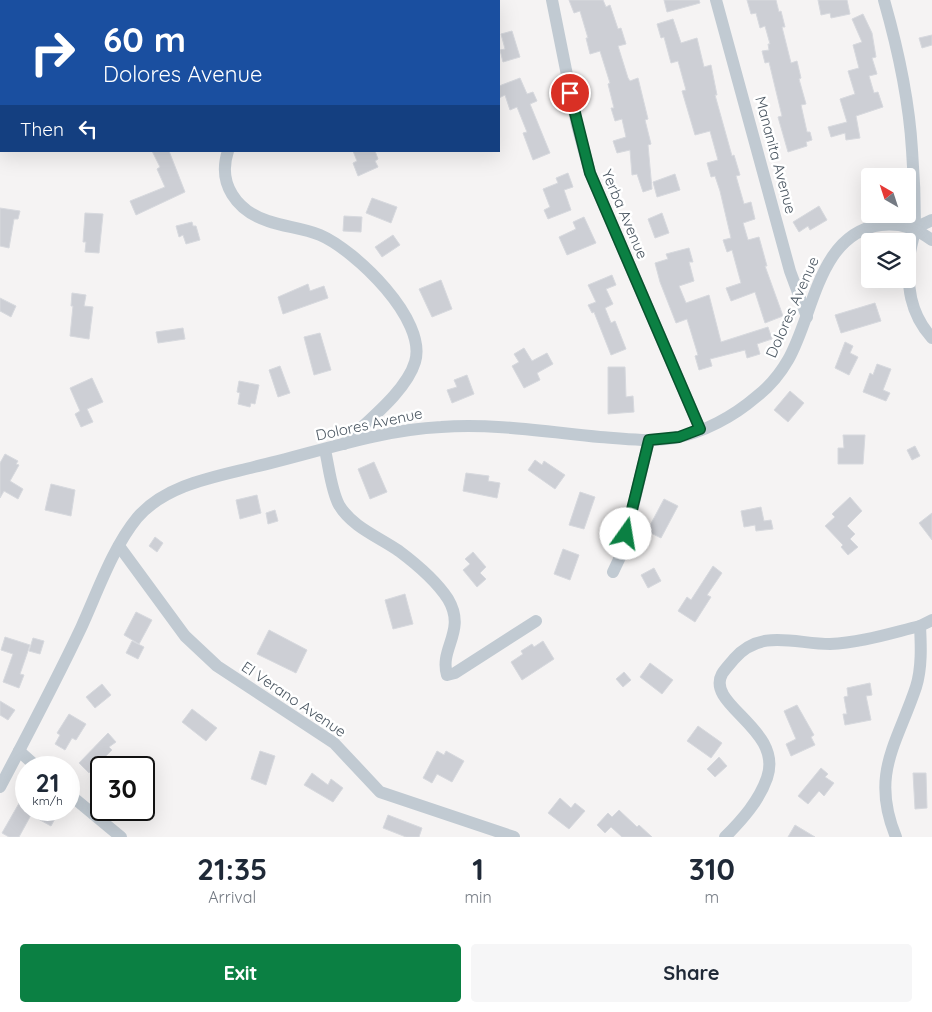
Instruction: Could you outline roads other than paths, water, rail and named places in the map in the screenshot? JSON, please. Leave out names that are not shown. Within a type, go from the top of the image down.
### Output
[{"type":"street","name":"Yerba Avenue","points":[[552,0],[575,116],[590,173],[700,429]]},
{"type":"street","name":"Mananita Avenue","points":[[716,0],[790,271],[807,317]]},
{"type":"street","points":[[884,0],[905,89],[912,150],[915,228],[910,252],[909,280],[912,307],[918,321],[932,338]]},
{"type":"street","points":[[228,152],[225,183],[228,191],[236,200],[266,221],[319,235],[337,245],[366,269],[395,300],[405,315],[415,338],[416,360],[406,382],[344,444]]},
{"type":"street","points":[[915,228],[932,220]]},
{"type":"street","name":"Dolores Avenue","points":[[0,787],[119,546],[138,517],[167,494],[217,476],[344,444],[409,430],[463,426],[649,440],[679,437],[741,410],[769,386],[789,359],[827,264],[847,239],[857,232],[876,226],[904,225],[915,228],[932,240]]},
{"type":"street","points":[[613,572],[622,553],[649,440]]},
{"type":"street","points":[[325,450],[339,505],[347,515],[356,524],[400,552],[448,598],[454,614],[455,631],[444,666],[447,676],[455,673],[536,621]]},
{"type":"street","name":"El Verano Avenue","points":[[119,546],[185,636],[217,666],[334,743],[380,792],[514,837]]},
{"type":"street","points":[[726,837],[754,804],[769,770],[768,752],[760,736],[729,704],[720,691],[721,674],[738,655],[746,648],[765,639],[790,639],[831,644],[887,635],[920,626],[932,620]]},
{"type":"street","points":[[896,837],[887,814],[885,792],[887,770],[896,735],[916,685],[921,643],[920,626]]},
{"type":"street","points":[[19,751],[25,756]]},
{"type":"street","points":[[80,803],[121,837]]}]
